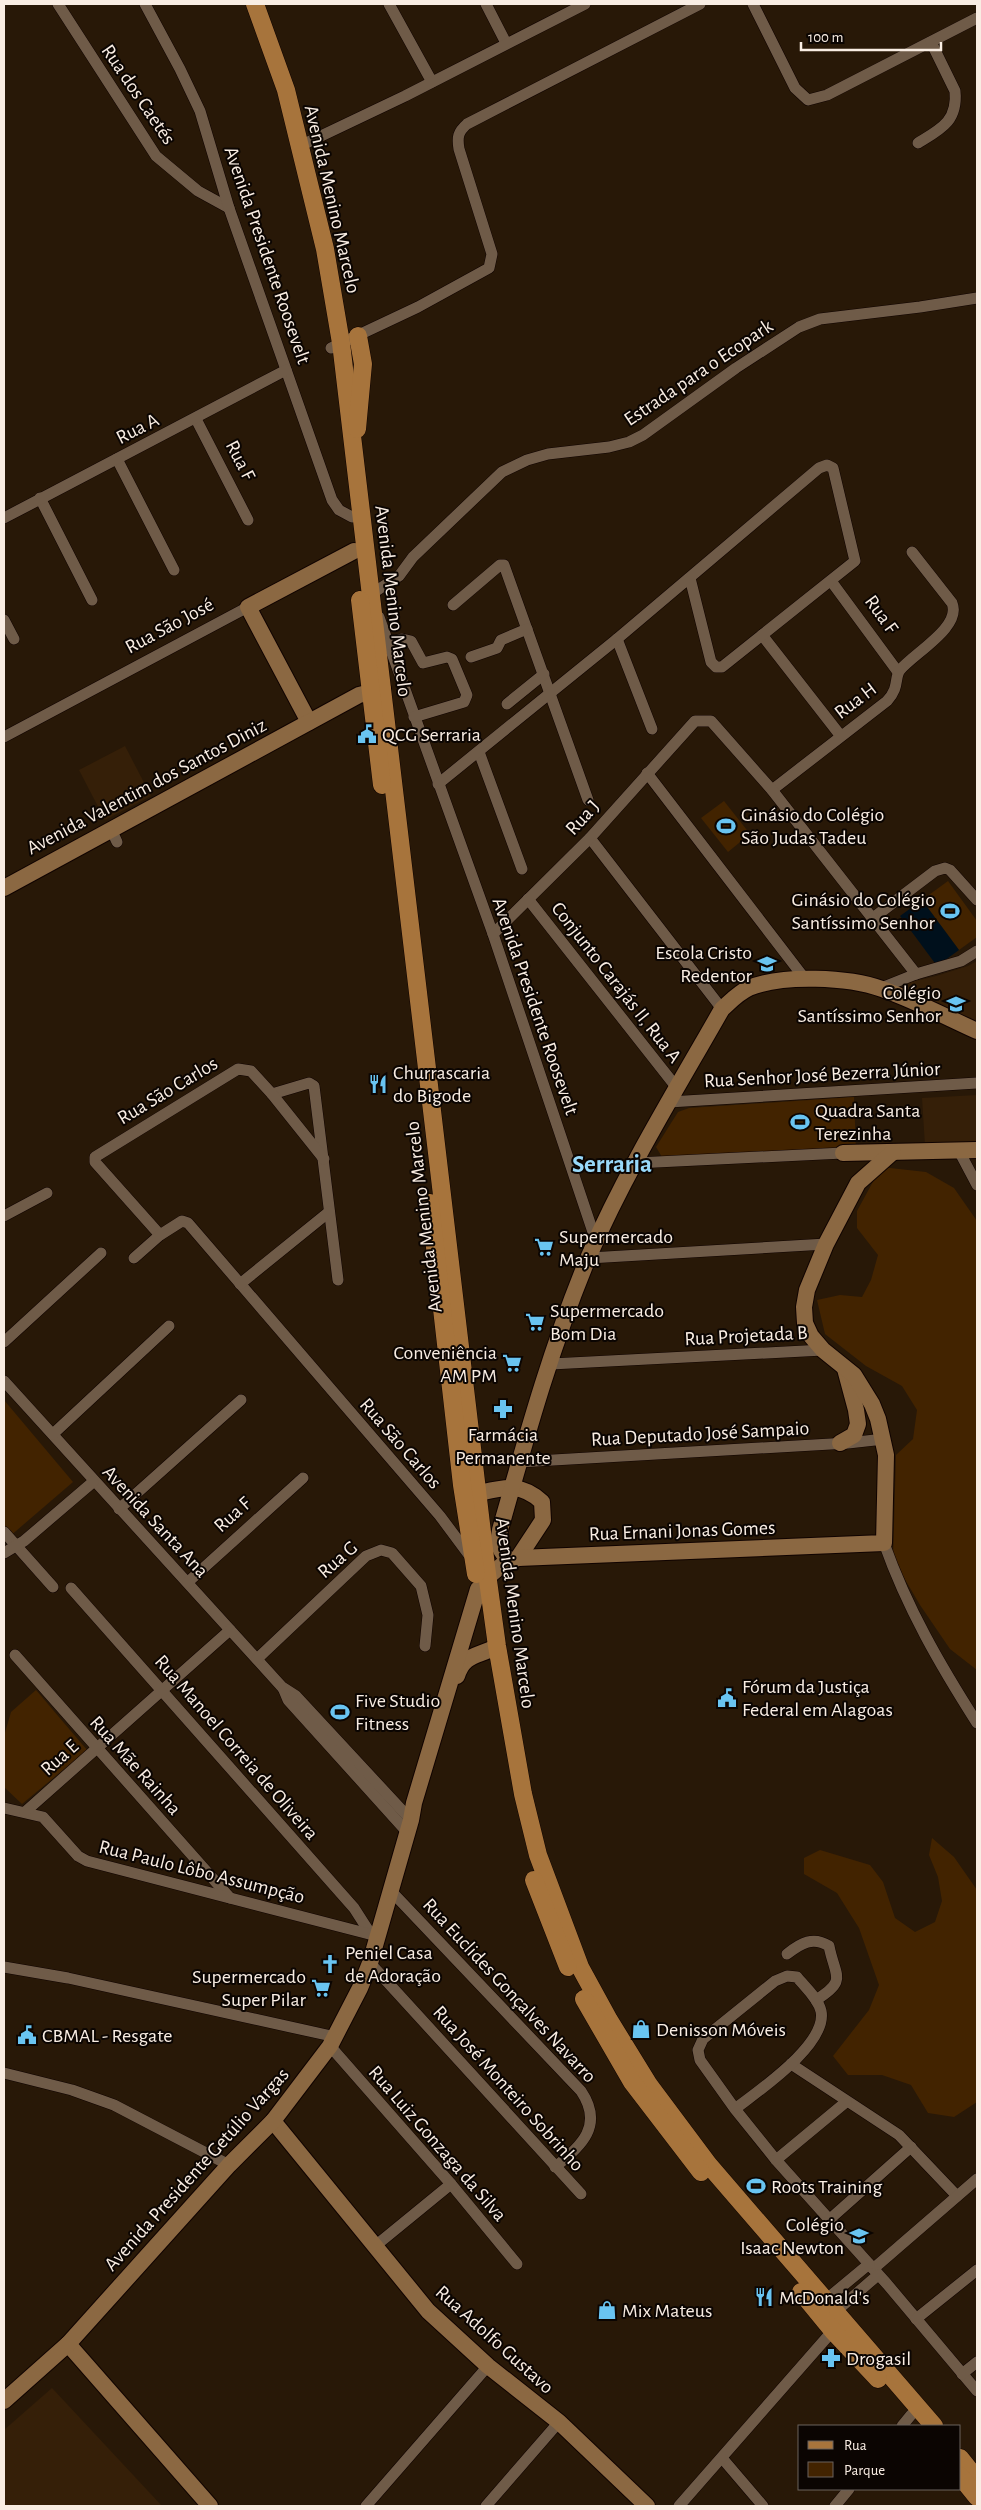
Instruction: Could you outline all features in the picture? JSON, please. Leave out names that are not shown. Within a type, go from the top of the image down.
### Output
[{"type":"main road","name":"Avenida Menino Marcelo","points":[[246,4],[292,152],[336,346],[354,462],[371,600],[387,824],[506,1767],[528,1862],[547,1919],[565,1962],[597,2025],[632,2082],[680,2148],[830,2315],[933,2425]]},
{"type":"main road","name":"Avenida Menino Marcelo","points":[[255,4],[286,90],[325,249],[336,346],[354,551],[376,690]]},
{"type":"main road","points":[[354,462],[363,364],[358,336]]},
{"type":"main road","name":"Avenida Menino Marcelo","points":[[471,1495],[473,1560],[483,1583]]},
{"type":"main road","name":"Avenida Menino Marcelo","points":[[830,2315],[911,2423]]},
{"type":"main road","points":[[961,2459],[977,2479]]},
{"type":"main road","points":[[961,2477],[977,2497]]},
{"type":"street","name":"Rua dos Caetés","points":[[58,4],[146,144],[156,156],[198,190],[229,208]]},
{"type":"street","name":"Avenida Presidente Roosevelt","points":[[145,4],[200,111],[229,208],[332,500],[339,510],[352,517]]},
{"type":"street","points":[[389,4],[432,82]]},
{"type":"street","points":[[486,4],[506,43]]},
{"type":"street","points":[[300,146],[432,82],[585,4]]},
{"type":"street","points":[[336,346],[402,311],[484,273],[491,264],[492,254],[459,149],[458,135],[467,124],[700,4]]},
{"type":"street","points":[[753,4],[795,88],[808,100],[827,95],[977,18]]},
{"type":"street","points":[[918,144],[949,122],[956,100],[955,91],[931,42]]},
{"type":"street","name":"Estrada para o Ecopark","points":[[371,600],[400,576],[413,557],[502,472],[527,460],[548,454],[609,447],[629,442],[643,435],[774,342],[799,327],[820,318],[920,307],[977,298]]},
{"type":"street","name":"Rua A","points":[[4,518],[196,419],[286,370]]},
{"type":"street","name":"Rua F","points":[[196,419],[248,520]]},
{"type":"street","points":[[117,459],[174,570]]},
{"type":"street","points":[[438,784],[690,578],[812,474],[827,465],[835,472],[855,560],[850,566],[722,667],[716,667],[711,662],[690,578]]},
{"type":"street","points":[[40,498],[92,600]]},
{"type":"street","name":"Rua São José","points":[[4,737],[354,551]]},
{"type":"street","name":"Rua H","points":[[772,790],[892,695],[897,685],[898,672],[950,624],[954,613],[952,603],[912,552]]},
{"type":"street","points":[[453,605],[500,566],[504,565],[551,692],[588,800]]},
{"type":"street","name":"Rua F","points":[[831,581],[898,672]]},
{"type":"street","name":"Avenida Presidente Roosevelt","points":[[371,600],[389,644],[493,934],[596,1241]]},
{"type":"street","points":[[248,607],[309,722]]},
{"type":"street","points":[[4,620],[14,640]]},
{"type":"street","points":[[471,657],[497,648],[501,640],[527,629]]},
{"type":"street","points":[[762,635],[840,736]]},
{"type":"street","points":[[617,638],[652,729]]},
{"type":"street","points":[[389,644],[402,640],[413,642],[423,663],[447,658],[452,659],[467,695],[464,702],[414,717]]},
{"type":"street","points":[[507,704],[544,674]]},
{"type":"street","name":"Avenida Valentim dos Santos Diniz","points":[[4,888],[114,835],[309,722],[376,690]]},
{"type":"street","name":"Rua J","points":[[493,934],[590,838],[695,721],[711,721],[772,790]]},
{"type":"street","points":[[479,752],[522,869]]},
{"type":"street","points":[[647,773],[805,980]]},
{"type":"street","points":[[772,790],[916,974]]},
{"type":"street","points":[[590,838],[722,1009]]},
{"type":"street","points":[[873,918],[935,871],[945,868],[950,870],[977,900]]},
{"type":"street","name":"Conjunto Carajás II, Rua A","points":[[528,899],[673,1095]]},
{"type":"street","points":[[882,988],[916,974],[961,961],[977,951]]},
{"type":"street","points":[[514,1560],[500,1551],[498,1541],[519,1462],[571,1301],[596,1241],[636,1163],[722,1009],[736,995],[750,988],[778,981],[839,981],[882,988],[977,1030]]},
{"type":"street","name":"Rua São Carlos","points":[[324,1159],[251,1071],[238,1069],[95,1157],[95,1162],[160,1235],[184,1221],[440,1516],[473,1560]]},
{"type":"street","points":[[272,1094],[308,1083],[312,1084],[324,1159],[328,1212],[338,1280]]},
{"type":"street","name":"Rua Senhor José Bezerra Júnior","points":[[673,1095],[977,1083]]},
{"type":"street","points":[[636,1163],[843,1153],[977,1150]]},
{"type":"street","points":[[959,1151],[977,1185]]},
{"type":"street","points":[[893,1152],[858,1183],[826,1244],[807,1290],[804,1307],[805,1323],[811,1336],[823,1350],[844,1365],[854,1375],[872,1404],[884,1438],[886,1482],[884,1543],[900,1588],[941,1668],[977,1722]]},
{"type":"street","points":[[843,1153],[855,1161],[858,1183]]},
{"type":"street","points":[[4,1216],[47,1193]]},
{"type":"street","points":[[240,1284],[328,1212]]},
{"type":"street","points":[[134,1258],[160,1235]]},
{"type":"street","points":[[589,1258],[826,1244]]},
{"type":"street","points":[[4,1342],[101,1253]]},
{"type":"street","points":[[53,1434],[169,1326]]},
{"type":"street","name":"Rua Projetada B","points":[[550,1364],[823,1350]]},
{"type":"street","points":[[840,1443],[854,1435],[858,1424],[844,1365]]},
{"type":"street","name":"Avenida Santa Ana","points":[[4,1381],[53,1434],[93,1482],[188,1582],[282,1687],[296,1696],[410,1827]]},
{"type":"street","points":[[119,1509],[241,1400]]},
{"type":"street","name":"Rua Deputado José Sampaio","points":[[519,1462],[840,1443],[884,1438]]},
{"type":"street","name":"Rua F","points":[[188,1582],[304,1478]]},
{"type":"street","points":[[4,1553],[16,1547],[93,1482]]},
{"type":"street","points":[[471,1495],[512,1486],[529,1491],[542,1502],[544,1508],[543,1520],[514,1560],[483,1583]]},
{"type":"street","points":[[4,1532],[53,1587]]},
{"type":"street","name":"Rua Ernani Jonas Gomes","points":[[514,1560],[884,1543]]},
{"type":"street","name":"Rua G","points":[[257,1659],[366,1556],[381,1550],[392,1553],[421,1586],[428,1615],[425,1646]]},
{"type":"street","name":"Avenida Presidente Getúlio Vargas","points":[[4,2401],[68,2344],[229,2165],[273,2121],[333,2042],[370,1963],[373,1935],[391,1891],[410,1827],[414,1803],[483,1583]]},
{"type":"street","name":"Rua Manoel Correia de Oliveira","points":[[71,1588],[354,1908],[373,1935]]},
{"type":"street","name":"Rua E","points":[[25,1812],[230,1630]]},
{"type":"street","name":"Avenida Presidente Getúlio Vargas","points":[[410,1827],[417,1812],[460,1664],[472,1656],[492,1649]]},
{"type":"street","name":"Rua Mãe Rainha","points":[[15,1655],[230,1898]]},
{"type":"street","name":"Rua Paulo Lôbo Assumpção","points":[[4,1808],[25,1812],[46,1820],[82,1859],[181,1890],[230,1898],[373,1935]]},
{"type":"street","name":"Rua Euclides Gonçalves Navarro","points":[[391,1891],[574,2084],[590,2104],[589,2130],[585,2138],[556,2167]]},
{"type":"street","points":[[787,1954],[797,1946],[808,1941],[819,1940],[829,1946],[838,1979],[834,1988],[816,2000]]},
{"type":"street","name":"Rua José Monteiro Sobrinho","points":[[370,1963],[581,2194]]},
{"type":"street","points":[[4,1967],[68,1978],[333,2042]]},
{"type":"street","points":[[735,2109],[791,2064],[817,2033],[821,2021],[821,2012],[816,2000],[796,1977],[786,1976],[775,1982],[703,2039],[699,2047],[700,2060],[735,2109],[776,2160],[830,2219],[977,2391]]},
{"type":"street","name":"Rua Luiz Gonzaga da Silva","points":[[333,2042],[517,2264]]},
{"type":"street","points":[[791,2064],[846,2102],[886,2126],[911,2147],[957,2196]]},
{"type":"street","points":[[4,2073],[72,2090],[114,2105],[229,2165]]},
{"type":"street","points":[[776,2160],[846,2102]]},
{"type":"street","name":"Rua Adolfo Gustavo","points":[[273,2121],[428,2311],[488,2366],[558,2422],[614,2478],[647,2506]]},
{"type":"street","points":[[830,2219],[911,2147]]},
{"type":"street","points":[[679,2506],[722,2458],[830,2315],[873,2270],[977,2179]]},
{"type":"street","points":[[374,2247],[451,2184]]},
{"type":"street","points":[[916,2319],[977,2270]]},
{"type":"street","points":[[68,2344],[210,2506]]},
{"type":"street","points":[[962,2374],[977,2362]]},
{"type":"street","points":[[366,2506],[488,2366]]},
{"type":"street","points":[[486,2506],[558,2422]]},
{"type":"street","points":[[722,2458],[763,2506]]},
{"type":"street","points":[[834,2506],[848,2490]]},
{"type":"shaded area","points":[[125,746],[151,796],[105,820],[79,770]]},
{"type":"shaded area","name":"Colégio Santíssimo Senhor","points":[[977,961],[977,1020],[975,1024],[902,988],[903,984],[936,976],[968,966]]},
{"type":"shaded area","points":[[977,1095],[977,1143],[925,1146],[922,1098]]},
{"type":"shaded area","points":[[52,2388],[162,2506],[4,2506],[4,2430]]},
{"type":"green space","name":"Ginásio do Colégio São Judas Tadeu","points":[[724,801],[750,834],[728,852],[701,818]]},
{"type":"green space","name":"Ginásio do Colégio Santíssimo Senhor","points":[[948,881],[977,921],[977,937],[959,950],[922,900]]},
{"type":"green space","points":[[854,1097],[856,1150],[662,1157],[656,1147],[678,1112],[689,1108]]},
{"type":"green space","points":[[881,1167],[926,1172],[954,1188],[977,1221],[977,1670],[950,1649],[920,1605],[893,1559],[896,1455],[913,1439],[917,1410],[902,1386],[866,1366],[825,1334],[817,1300],[840,1295],[862,1297],[871,1280],[878,1255],[857,1228],[857,1211]]},
{"type":"green space","points":[[4,1400],[73,1482],[9,1537],[4,1531]]},
{"type":"green space","points":[[36,1690],[87,1750],[22,1804],[4,1787],[4,1736],[11,1712]]},
{"type":"green space","points":[[932,1838],[954,1857],[977,1890],[977,2102],[954,2117],[928,2113],[911,2085],[882,2075],[848,2075],[833,2056],[869,2010],[879,1985],[859,1928],[837,1893],[804,1874],[804,1858],[820,1850],[870,1865],[883,1882],[895,1918],[915,1932],[935,1922],[942,1901],[938,1877],[929,1855]]},
{"type":"water","points":[[922,900],[959,950],[937,966],[900,916]]},
{"type":"place","name":"QCG Serraria","points":[[367,734]]},
{"type":"place","name":"Ginásio do Colégio São Judas Tadeu","points":[[726,826]]},
{"type":"place","name":"Ginásio do Colégio Santíssimo Senhor","points":[[950,911]]},
{"type":"place","name":"Escola Cristo Redentor","points":[[767,964]]},
{"type":"place","name":"Colégio Santíssimo Senhor","points":[[956,1004]]},
{"type":"place","name":"Churrascaria do Bigode","points":[[378,1084]]},
{"type":"place","name":"Quadra Santa Terezinha","points":[[800,1122]]},
{"type":"place","name":"Supermercado Maju","points":[[544,1247]]},
{"type":"place","name":"Supermercado Bom Dia","points":[[535,1322]]},
{"type":"place","name":"Conveniência AM PM","points":[[512,1363]]},
{"type":"place","name":"Farmácia Permanente","points":[[503,1409]]},
{"type":"place","name":"Fórum da Justiça Federal em Alagoas","points":[[727,1698]]},
{"type":"place","name":"Five Studio Fitness","points":[[340,1712]]},
{"type":"place","name":"Peniel Casa de Adoração","points":[[330,1964]]},
{"type":"place","name":"Supermercado Super Pilar","points":[[321,1988]]},
{"type":"place","name":"Denisson Móveis","points":[[641,2029]]},
{"type":"place","name":"CBMAL - Resgate","points":[[27,2035]]},
{"type":"place","name":"Roots Training","points":[[756,2186]]},
{"type":"place","name":"Colégio Isaac Newton","points":[[859,2236]]},
{"type":"place","name":"McDonald's","points":[[764,2297]]},
{"type":"place","name":"Mix Mateus","points":[[607,2310]]},
{"type":"place","name":"Drogasil","points":[[831,2358]]},
{"type":"district","name":"Serraria","points":[[612,1163]]}]
